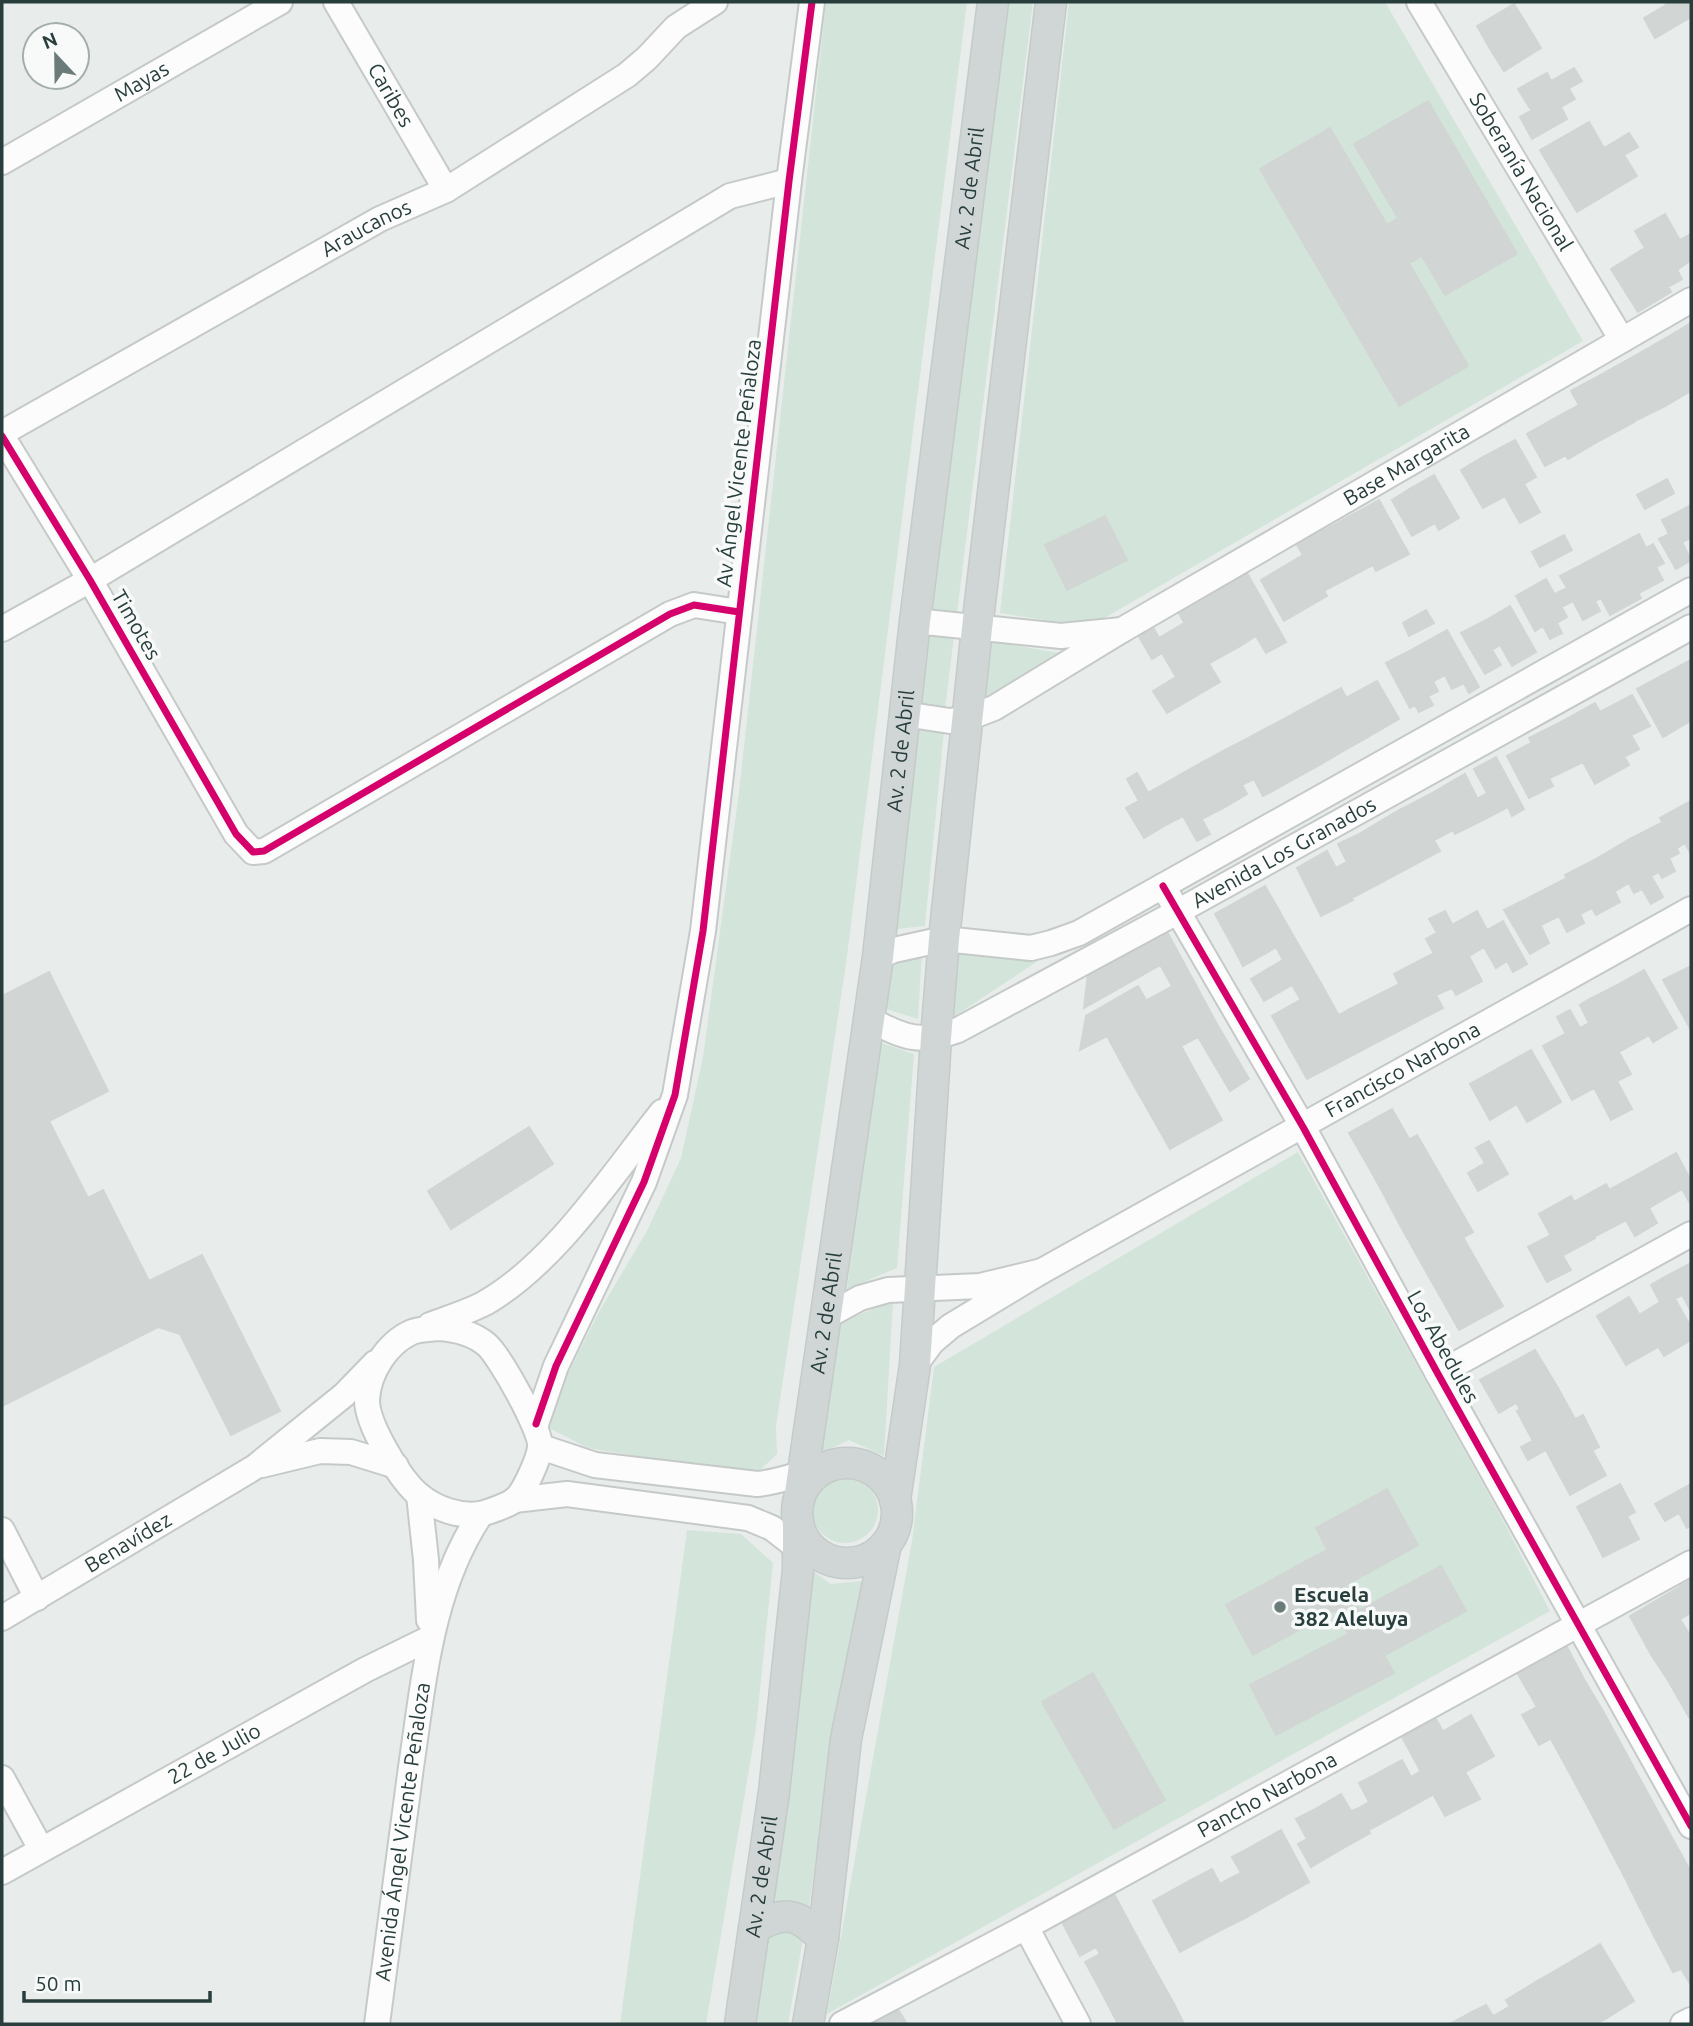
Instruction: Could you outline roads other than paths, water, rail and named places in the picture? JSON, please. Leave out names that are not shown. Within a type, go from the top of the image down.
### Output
[{"type":"main road","name":"Av. 2 de Abril","points":[[740,2024],[774,1792],[798,1570],[808,1511],[827,1315],[878,957],[915,621],[993,2]]},
{"type":"main road","points":[[808,2024],[823,1940],[846,1739],[886,1544],[896,1523],[895,1500],[915,1365],[944,939],[977,628],[1051,2]]},
{"type":"main road","points":[[886,1544],[873,1556],[858,1562],[841,1563],[808,1511],[856,1464],[881,1476],[890,1487],[895,1500]]},
{"type":"main road","points":[[754,1928],[771,1918],[791,1915],[807,1923],[823,1940]]},
{"type":"street","name":"Mayas","points":[[2,162],[280,2]]},
{"type":"street","name":"Caribes","points":[[337,2],[446,190]]},
{"type":"street","name":"Araucanos","points":[[2,435],[380,219],[446,190],[626,75],[647,58],[676,27],[715,2]]},
{"type":"street","name":"Av Ángel Vicente Peñaloza","points":[[675,1095],[703,931],[812,2]]},
{"type":"street","name":"Soberanía Nacional","points":[[1419,2],[1622,340]]},
{"type":"street","points":[[2,629],[90,580],[730,196],[789,181]]},
{"type":"street","name":"Base Margarita","points":[[904,714],[950,721],[968,718],[994,708],[1691,300]]},
{"type":"street","name":"Timotes","points":[[2,435],[90,580],[236,834],[253,852],[264,851],[670,614],[694,605],[739,611]]},
{"type":"street","name":"Avenida Los Granados","points":[[878,957],[904,947],[944,939],[1031,948],[1079,933],[1691,590]]},
{"type":"street","name":"Base Margarita","points":[[915,621],[1060,636],[1122,631]]},
{"type":"street","name":"Avenida Los Granados","points":[[936,1038],[958,1030],[1179,911],[1691,627]]},
{"type":"street","name":"Los Abedules","points":[[1163,886],[1303,1127],[1691,1826]]},
{"type":"street","name":"Francisco Narbona","points":[[915,1365],[932,1342],[951,1326],[1042,1272],[1691,909]]},
{"type":"street","points":[[868,1019],[916,1039],[936,1038]]},
{"type":"street","points":[[412,1332],[454,1329],[471,1335],[488,1346],[538,1436],[595,1465],[757,1484],[778,1482],[808,1511],[772,1528],[748,1518],[567,1494],[514,1500],[481,1514],[458,1513],[442,1509],[419,1495],[396,1466],[374,1428],[368,1400],[376,1366],[387,1349],[412,1332],[484,1303],[524,1276],[556,1245],[675,1095]]},
{"type":"street","points":[[514,1500],[531,1473],[556,1366],[644,1182],[675,1095]]},
{"type":"street","points":[[1438,1374],[1691,1234]]},
{"type":"street","name":"Francisco Narbona","points":[[827,1315],[888,1290],[980,1286],[1042,1272]]},
{"type":"street","name":"Benavídez","points":[[2,1619],[255,1467],[344,1395],[387,1349]]},
{"type":"street","name":"Benavídez","points":[[255,1467],[320,1451],[351,1452],[396,1466]]},
{"type":"street","name":"Avenida Ángel Vicente Peñaloza","points":[[419,1495],[430,1639]]},
{"type":"street","name":"Avenida Ángel Vicente Peñaloza","points":[[377,2024],[430,1639],[454,1561],[464,1539],[481,1514]]},
{"type":"street","points":[[2,1530],[37,1598]]},
{"type":"street","name":"Pancho Narbona","points":[[842,2024],[1026,1927],[1691,1563]]},
{"type":"street","name":"22 de Julio","points":[[2,1872],[365,1670],[430,1639]]},
{"type":"street","points":[[2,1778],[41,1849]]},
{"type":"street","points":[[1026,1927],[1078,2024]]},
{"type":"street","points":[[1683,2024],[1691,2020]]},
{"type":"place","name":"Escuela 382 Aleluya","points":[[1280,1607]]}]
